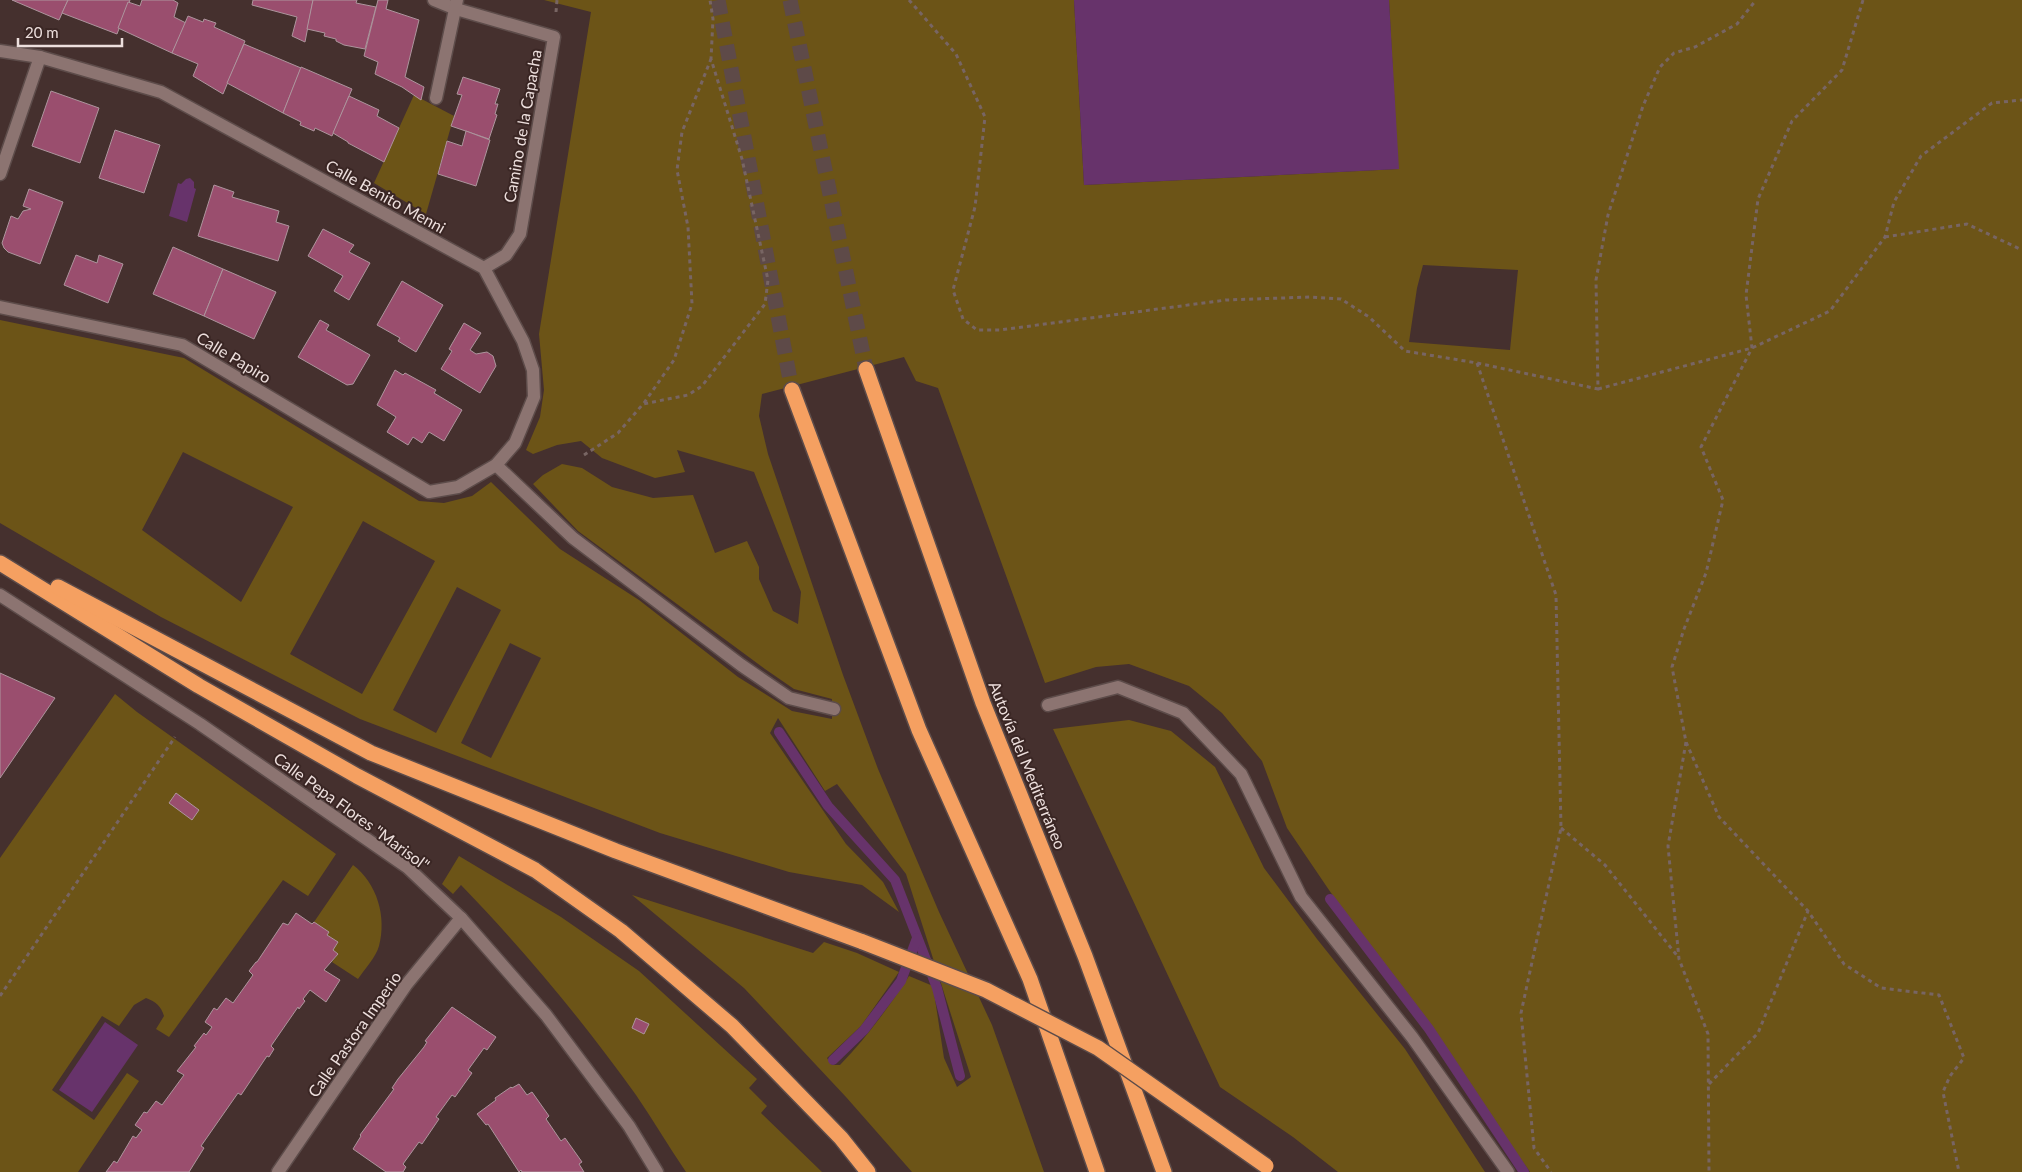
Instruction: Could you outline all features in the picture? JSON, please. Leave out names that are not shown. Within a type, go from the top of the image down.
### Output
[{"type":"highway","name":"Autovía del Mediterráneo","points":[[866,369],[983,703],[1085,956],[1164,1172]]},
{"type":"highway","points":[[792,390],[918,730],[1030,979],[1097,1172]]},
{"type":"highway","points":[[0,554],[79,599],[371,753],[616,851],[863,942],[986,990],[1098,1048],[1269,1169]]},
{"type":"highway","points":[[0,563],[208,690],[358,776],[535,870],[621,931],[732,1026],[841,1138],[868,1172]]},
{"type":"street","name":"Camino de la Capacha","points":[[434,0],[457,5],[554,37],[520,234],[506,256],[484,268]]},
{"type":"street","points":[[436,98],[457,5]]},
{"type":"street","name":"Calle Benito Menni","points":[[0,51],[40,57],[161,92],[484,268]]},
{"type":"street","points":[[0,174],[40,57]]},
{"type":"street","points":[[484,268],[522,341],[533,370],[534,397],[515,443],[496,465],[573,538],[741,665],[789,698],[834,709]]},
{"type":"street","name":"Calle Papiro","points":[[0,307],[182,345],[429,492],[458,487],[496,465]]},
{"type":"street","name":"Calle Pepa Flores \"Marisol\"","points":[[0,595],[200,724],[407,867],[461,918],[546,1014],[629,1126],[656,1172]]},
{"type":"street","points":[[1048,705],[1118,688],[1183,713],[1241,774],[1302,897],[1412,1037],[1508,1172]]},
{"type":"street","name":"Calle Pastora Imperio","points":[[278,1172],[406,985],[461,918]]},
{"type":"path","points":[[584,455],[618,433],[644,404],[674,360],[692,304],[688,227],[677,170],[682,132],[711,59],[713,19],[710,0]]},
{"type":"path","points":[[909,0],[956,54],[985,117],[975,207],[952,290],[963,320],[977,330],[1000,330],[1226,300],[1318,297],[1341,299],[1369,317],[1405,351],[1477,363],[1598,389],[1752,348],[1830,311],[1885,237],[1894,202],[1921,156],[1992,102],[2022,100]]},
{"type":"path","points":[[1598,389],[1596,280],[1608,215],[1643,106],[1660,67],[1674,53],[1694,47],[1737,24],[1756,0]]},
{"type":"path","points":[[1863,0],[1842,70],[1792,121],[1758,199],[1746,295],[1752,348],[1701,447],[1723,500],[1706,573],[1672,667],[1686,742],[1719,817],[1808,911],[1844,964],[1881,988],[1939,995],[1964,1058],[1950,1076],[1943,1092],[1959,1172]]},
{"type":"path","points":[[644,404],[688,395],[702,386],[765,304],[768,280],[742,159],[711,59]]},
{"type":"path","points":[[1885,237],[1967,224],[2022,250]]},
{"type":"path","points":[[1477,363],[1556,595],[1561,828],[1521,1013],[1534,1148],[1550,1172]]},
{"type":"path","points":[[0,996],[180,730]]},
{"type":"path","points":[[1686,742],[1668,846],[1679,958],[1708,1034],[1708,1172]]},
{"type":"path","points":[[1561,828],[1605,865],[1679,958]]},
{"type":"path","points":[[1709,1084],[1758,1032],[1808,911]]},
{"type":"shaded area","points":[[544,0],[1074,0],[1084,185],[1398,169],[1389,0],[2022,0],[2022,1172],[1530,1172],[1287,828],[1262,761],[1222,713],[1189,686],[1129,664],[1096,667],[1045,683],[938,388],[916,381],[904,357],[762,394],[759,416],[768,454],[843,675],[878,769],[939,912],[992,1025],[1044,1172],[912,1172],[846,1097],[744,988],[632,895],[813,953],[824,942],[857,953],[899,972],[861,1026],[827,1058],[832,1065],[840,1065],[859,1044],[909,976],[933,986],[944,1058],[957,1087],[971,1077],[906,874],[837,784],[825,791],[778,718],[770,733],[846,844],[883,882],[899,912],[862,885],[789,872],[660,833],[360,719],[161,617],[0,523],[0,320],[184,358],[419,501],[444,503],[472,496],[491,482],[560,549],[639,600],[738,677],[792,711],[832,719],[832,699],[794,689],[765,669],[578,531],[533,484],[543,475],[562,464],[582,468],[612,487],[653,498],[693,495],[715,553],[747,541],[759,567],[759,579],[773,611],[798,624],[801,592],[754,472],[677,450],[685,472],[655,478],[602,458],[581,441],[557,445],[533,454],[526,450],[540,417],[544,390],[539,334],[591,12]],"holes":[[[1423,265],[1518,270],[1510,350],[1409,342],[1417,288]],[[183,452],[293,507],[241,602],[142,530]],[[363,521],[435,561],[362,694],[290,654]],[[457,587],[501,610],[436,733],[393,710]],[[510,643],[541,658],[491,758],[461,743]]]},
{"type":"shaded area","points":[[1074,0],[1389,0],[1399,169],[1084,185]]},
{"type":"shaded area","points":[[414,95],[454,116],[426,214],[374,183]]},
{"type":"shaded area","points":[[190,178],[194,182],[194,188],[196,189],[187,222],[169,216],[178,183],[181,184]]},
{"type":"shaded area","points":[[115,694],[137,712],[336,854],[308,896],[283,880],[169,1037],[156,1029],[164,1016],[160,1007],[146,998],[134,1005],[119,1026],[102,1016],[52,1090],[94,1120],[127,1073],[139,1081],[78,1172],[0,1172],[0,858]]},
{"type":"shaded area","points":[[1129,720],[1171,731],[1215,767],[1264,868],[1317,939],[1405,1049],[1485,1172],[1338,1172],[1293,1137],[1220,1087],[1053,729]]},
{"type":"shaded area","points":[[459,856],[561,917],[639,971],[757,1079],[749,1088],[767,1106],[761,1113],[822,1172],[686,1172],[636,1095],[552,987],[461,885],[453,894],[442,884]]},
{"type":"shaded area","points":[[353,865],[361,872],[374,891],[381,912],[382,924],[379,946],[373,959],[358,979],[332,962],[338,954],[333,950],[338,942],[327,935],[329,932],[314,922]]},
{"type":"shaded area","points":[[105,1022],[138,1045],[92,1112],[59,1090]]},
{"type":"building","points":[[12,0],[68,0],[59,20]]},
{"type":"building","points":[[68,0],[130,0],[117,34],[62,13]]},
{"type":"building","points":[[142,0],[173,0],[178,3],[174,17],[186,23],[172,53],[118,28],[128,2],[140,6]]},
{"type":"building","points":[[253,0],[313,0],[305,42],[292,36],[297,17],[252,5]]},
{"type":"building","points":[[313,0],[357,0],[356,3],[376,7],[365,49],[344,45],[336,41],[336,39],[324,36],[325,33],[307,29]]},
{"type":"building","points":[[378,0],[388,0],[386,9],[419,20],[405,77],[424,87],[421,100],[402,87],[375,74],[378,62],[364,56]]},
{"type":"building","points":[[188,16],[203,22],[204,19],[216,23],[214,27],[245,41],[223,94],[193,76],[198,64],[172,53]]},
{"type":"building","points":[[244,44],[301,68],[283,113],[227,83]]},
{"type":"building","points":[[301,67],[352,89],[332,136],[315,128],[314,131],[300,125],[301,122],[283,113]]},
{"type":"building","points":[[463,77],[500,89],[495,104],[498,104],[495,114],[497,115],[489,139],[451,126],[462,95],[457,94]]},
{"type":"building","points":[[51,91],[99,108],[80,163],[32,146]]},
{"type":"building","points":[[349,96],[379,110],[377,116],[399,128],[384,162],[333,133]]},
{"type":"building","points":[[115,130],[160,145],[144,193],[99,178]]},
{"type":"building","points":[[466,131],[490,140],[476,186],[438,174],[447,141],[462,146]]},
{"type":"building","points":[[214,185],[234,192],[232,197],[279,211],[276,222],[289,226],[278,261],[198,236]]},
{"type":"building","points":[[29,189],[63,202],[40,264],[8,252],[2,243],[11,216],[18,219],[23,211],[31,209],[23,206]]},
{"type":"building","points":[[323,229],[354,245],[349,252],[370,263],[349,300],[334,291],[343,276],[308,256]]},
{"type":"building","points":[[173,247],[223,269],[204,316],[153,294]]},
{"type":"building","points":[[76,255],[97,263],[99,255],[123,264],[108,303],[64,285]]},
{"type":"building","points":[[223,269],[276,292],[254,339],[204,316]]},
{"type":"building","points":[[402,281],[443,305],[416,352],[398,341],[400,338],[377,325]]},
{"type":"building","points":[[320,320],[329,325],[326,330],[370,355],[353,384],[347,385],[298,357]]},
{"type":"building","points":[[464,323],[481,333],[470,350],[476,354],[487,352],[493,356],[496,366],[480,393],[441,369],[452,351],[449,349]]},
{"type":"building","points":[[395,370],[403,375],[405,373],[436,390],[434,393],[462,410],[444,441],[429,432],[422,443],[413,437],[408,445],[387,432],[396,417],[377,405]]},
{"type":"building","points":[[0,673],[55,698],[0,778]]},
{"type":"building","points":[[176,793],[199,810],[192,820],[169,803]]},
{"type":"building","points":[[296,913],[312,924],[314,922],[329,932],[327,935],[338,942],[333,950],[338,954],[324,970],[340,980],[326,1002],[310,990],[303,999],[305,1001],[299,1009],[298,1007],[271,1046],[274,1049],[269,1057],[267,1056],[241,1095],[238,1093],[201,1146],[204,1148],[189,1172],[106,1172],[114,1161],[117,1163],[133,1136],[136,1138],[142,1130],[135,1125],[144,1112],[147,1113],[156,1101],[162,1105],[184,1075],[177,1071],[196,1047],[194,1046],[204,1033],[206,1035],[212,1027],[205,1022],[214,1008],[217,1010],[226,998],[233,1003],[253,975],[249,971],[283,923],[288,925]]},
{"type":"building","points":[[452,1007],[496,1037],[487,1050],[484,1048],[468,1070],[472,1073],[455,1097],[452,1095],[436,1117],[439,1119],[422,1144],[419,1142],[403,1164],[406,1167],[403,1172],[386,1172],[353,1149],[360,1135],[394,1089],[392,1088],[398,1079],[424,1047],[427,1042],[425,1041]]},
{"type":"building","points":[[636,1018],[649,1024],[644,1034],[632,1028]]},
{"type":"building","points":[[519,1084],[527,1095],[532,1092],[549,1116],[546,1119],[561,1141],[565,1138],[582,1162],[579,1164],[584,1172],[522,1172],[521,1170],[519,1172],[488,1124],[486,1125],[477,1114],[496,1100],[495,1098]]},
{"type":"waterway","points":[[779,732],[828,806],[895,880],[937,988],[960,1076]]},
{"type":"waterway","points":[[1330,899],[1429,1029],[1524,1172]]},
{"type":"waterway","points":[[833,1060],[864,1030],[901,981],[917,938]]},
{"type":"tunnel","points":[[718,0],[792,390]]},
{"type":"tunnel","points":[[790,0],[866,369]]}]
